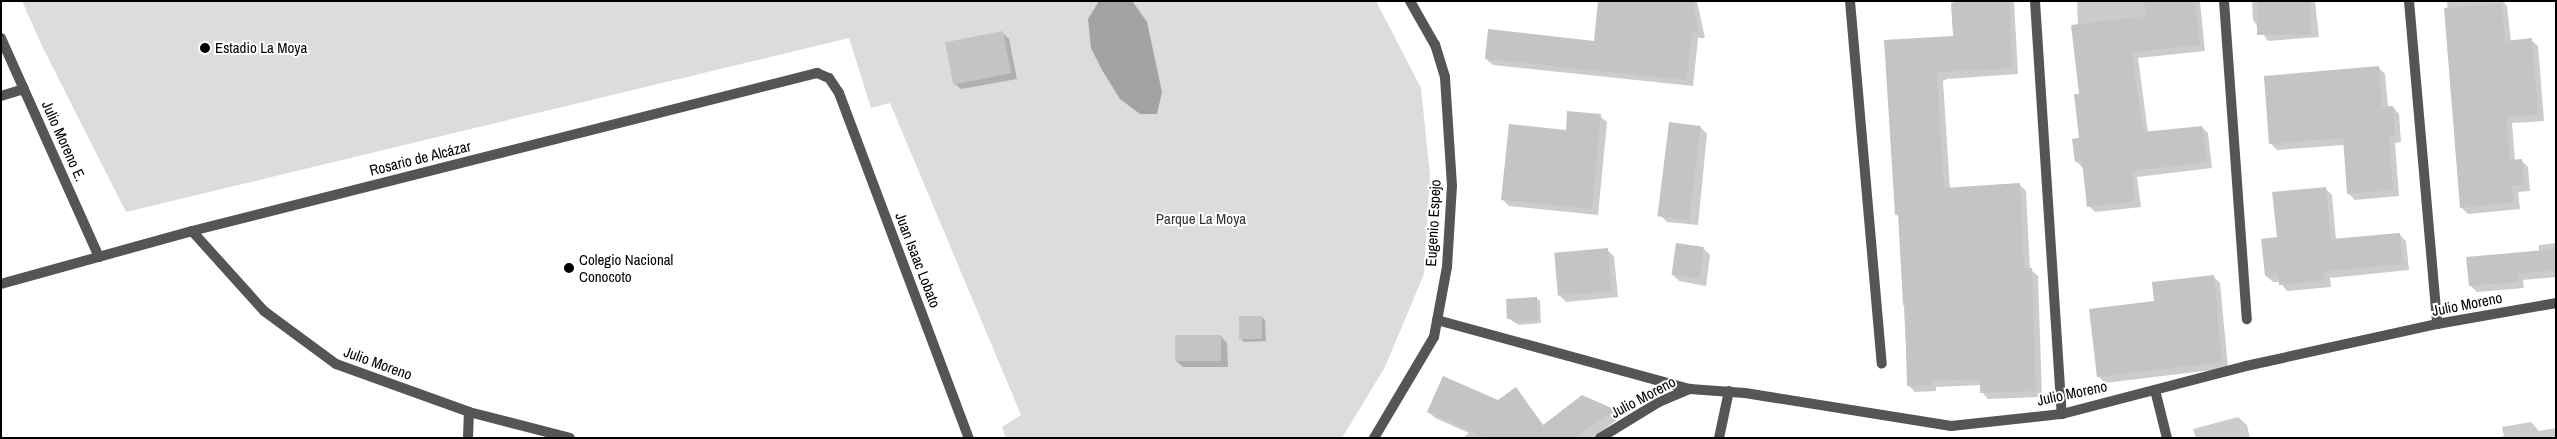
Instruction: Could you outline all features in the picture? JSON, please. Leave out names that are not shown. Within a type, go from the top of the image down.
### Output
[{"type":"street","name":"Eugenio Espejo","points":[[1374,438],[1434,337],[1446,266],[1452,186],[1445,77],[1435,45],[1410,1]]},
{"type":"street","points":[[1850,1],[1882,364]]},
{"type":"street","points":[[2035,1],[2062,414]]},
{"type":"street","points":[[2224,1],[2247,319]]},
{"type":"street","points":[[2409,1],[2437,324]]},
{"type":"street","name":"Julio Moreno E.","points":[[1,38],[99,257]]},
{"type":"street","name":"Rosario de Alcázar","points":[[1,284],[192,231],[816,73],[829,78],[839,93]]},
{"type":"street","points":[[1,96],[24,89]]},
{"type":"street","name":"Juan Isaac Lobato","points":[[839,93],[969,438]]},
{"type":"street","name":"Julio Moreno","points":[[192,231],[264,311],[336,364],[469,412],[570,438]]},
{"type":"street","name":"Julio Moreno","points":[[1600,438],[1659,402],[1690,389],[1729,391],[1951,426],[2062,414],[2246,366],[2437,324],[2556,303]]},
{"type":"street","points":[[1437,320],[1690,389]]},
{"type":"street","points":[[2155,390],[2167,438]]},
{"type":"street","points":[[1719,438],[1729,391]]},
{"type":"street","points":[[468,438],[469,412]]},
{"type":"green space","name":"Parque La Moya","points":[[22,1],[1376,1],[1421,88],[1430,175],[1424,274],[1385,367],[1342,438],[1006,438],[1002,427],[1021,415],[890,103],[871,108],[849,38],[126,212],[42,46]]},
{"type":"shaded area","points":[[1099,1],[1132,1],[1147,22],[1162,92],[1157,114],[1140,114],[1120,99],[1102,70],[1091,48],[1088,19]]},
{"type":"building","points":[[1598,1],[1693,1],[1699,32],[1692,32],[1686,80],[1485,59],[1488,29],[1594,41]]},
{"type":"building","points":[[2010,1],[2012,68],[1940,72],[1937,75],[1944,188],[2020,183],[2024,268],[2032,268],[2036,391],[1980,393],[1980,379],[1930,381],[1930,385],[1907,386],[1905,305],[1903,305],[1898,214],[1895,215],[1884,40],[1953,36],[1951,3]]},
{"type":"building","points":[[2144,1],[2195,1],[2200,45],[2132,52],[2143,132],[2202,126],[2207,162],[2132,171],[2135,201],[2087,207],[2082,161],[2075,162],[2072,139],[2079,138],[2074,94],[2079,94],[2071,25],[2146,16]]},
{"type":"building","points":[[2257,1],[2311,1],[2311,35],[2257,35]]},
{"type":"building","points":[[2502,4],[2505,41],[2532,38],[2538,114],[2506,117],[2510,160],[2522,159],[2524,185],[2512,186],[2514,202],[2460,208],[2444,8]]},
{"type":"building","points":[[1003,31],[1011,73],[953,84],[945,42]]},
{"type":"building","points":[[2379,66],[2382,107],[2393,106],[2395,136],[2389,136],[2393,190],[2347,194],[2343,138],[2269,144],[2264,76]]},
{"type":"building","points":[[1567,111],[1601,114],[1592,209],[1501,200],[1509,124],[1566,130]]},
{"type":"building","points":[[1669,122],[1701,126],[1689,220],[1657,216]]},
{"type":"building","points":[[2326,187],[2331,239],[2400,233],[2403,264],[2324,271],[2325,280],[2279,285],[2278,275],[2265,276],[2261,239],[2277,237],[2272,192]]},
{"type":"building","points":[[1676,243],[1704,247],[1699,279],[1672,275]]},
{"type":"building","points":[[1608,248],[1612,291],[1558,296],[1554,253]]},
{"type":"building","points":[[2556,249],[2556,270],[2517,274],[2518,282],[2469,286],[2466,257]]},
{"type":"building","points":[[2214,275],[2222,362],[2097,377],[2089,309],[2154,301],[2152,282]]},
{"type":"building","points":[[1537,297],[1538,321],[1514,322],[1514,319],[1507,319],[1506,299]]},
{"type":"building","points":[[1239,316],[1262,316],[1262,339],[1239,339]]},
{"type":"building","points":[[1175,335],[1221,335],[1221,361],[1175,361]]},
{"type":"building","points":[[1443,376],[1498,400],[1516,387],[1543,425],[1582,395],[1616,410],[1574,438],[1486,438],[1427,412]]},
{"type":"place","name":"Estadio La Moya","points":[[205,48]]},
{"type":"place","name":"Colegio Nacional Conocoto","points":[[569,268]]}]
